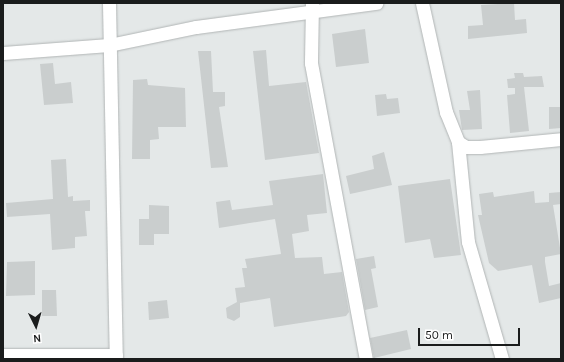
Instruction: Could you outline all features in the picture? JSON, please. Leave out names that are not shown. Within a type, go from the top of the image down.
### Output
[{"type":"street","points":[[3,355],[116,357],[108,45],[109,3]]},
{"type":"street","points":[[3,53],[108,45],[196,27],[312,8],[376,3]]},
{"type":"street","points":[[422,3],[446,112],[458,142],[468,242],[498,356]]},
{"type":"street","points":[[312,8],[311,63],[366,359]]},
{"type":"street","points":[[458,142],[466,147],[480,147],[561,139]]},
{"type":"building","points":[[514,3],[515,20],[526,19],[527,33],[468,39],[468,26],[483,25],[481,5]]},
{"type":"building","points":[[365,29],[369,63],[336,67],[332,34]]},
{"type":"building","points":[[266,50],[269,86],[306,82],[319,153],[265,160],[253,51]]},
{"type":"building","points":[[198,51],[211,51],[213,92],[225,92],[225,106],[219,107],[228,167],[211,168]]},
{"type":"building","points":[[53,63],[55,84],[71,82],[73,103],[44,105],[40,64]]},
{"type":"building","points":[[514,73],[523,73],[524,77],[542,76],[544,87],[524,87],[529,131],[510,133],[507,95],[515,94],[515,88],[508,88],[507,79],[515,78]]},
{"type":"building","points":[[147,79],[148,85],[185,88],[186,127],[158,127],[159,139],[150,140],[150,159],[132,159],[133,80]]},
{"type":"building","points":[[480,90],[482,129],[462,130],[459,110],[470,110],[467,91]]},
{"type":"building","points":[[386,94],[387,99],[398,98],[400,113],[377,116],[375,95]]},
{"type":"building","points":[[549,107],[561,107],[561,128],[549,129]]},
{"type":"building","points":[[384,152],[392,185],[350,194],[346,176],[374,169],[372,156]]},
{"type":"building","points":[[66,159],[68,197],[73,196],[73,201],[90,200],[90,211],[85,211],[87,236],[75,237],[75,248],[52,250],[50,214],[7,217],[6,203],[53,199],[51,160]]},
{"type":"building","points":[[323,174],[327,213],[307,215],[309,231],[292,234],[295,258],[322,257],[324,274],[342,272],[349,312],[346,316],[274,327],[270,298],[240,303],[240,317],[234,321],[227,318],[226,308],[237,302],[235,288],[245,287],[242,268],[247,268],[245,259],[281,254],[275,219],[219,228],[216,202],[230,200],[232,210],[273,205],[269,181]]},
{"type":"building","points":[[450,179],[461,255],[434,258],[430,239],[405,243],[398,186]]},
{"type":"building","points":[[534,191],[535,203],[549,202],[549,193],[561,192],[561,204],[553,205],[561,254],[545,257],[545,262],[549,286],[561,283],[561,298],[539,303],[532,265],[498,271],[489,263],[478,215],[482,215],[479,194],[493,192],[494,197]]},
{"type":"building","points":[[149,205],[169,206],[169,234],[154,234],[154,245],[139,245],[139,219],[149,219]]},
{"type":"building","points":[[374,256],[376,268],[371,269],[378,307],[365,310],[356,259]]},
{"type":"building","points":[[35,261],[35,295],[6,296],[7,262]]},
{"type":"building","points":[[42,290],[56,290],[57,316],[42,316]]},
{"type":"building","points":[[167,300],[169,318],[149,320],[148,302]]},
{"type":"building","points":[[407,330],[411,349],[374,358],[370,338]]}]
